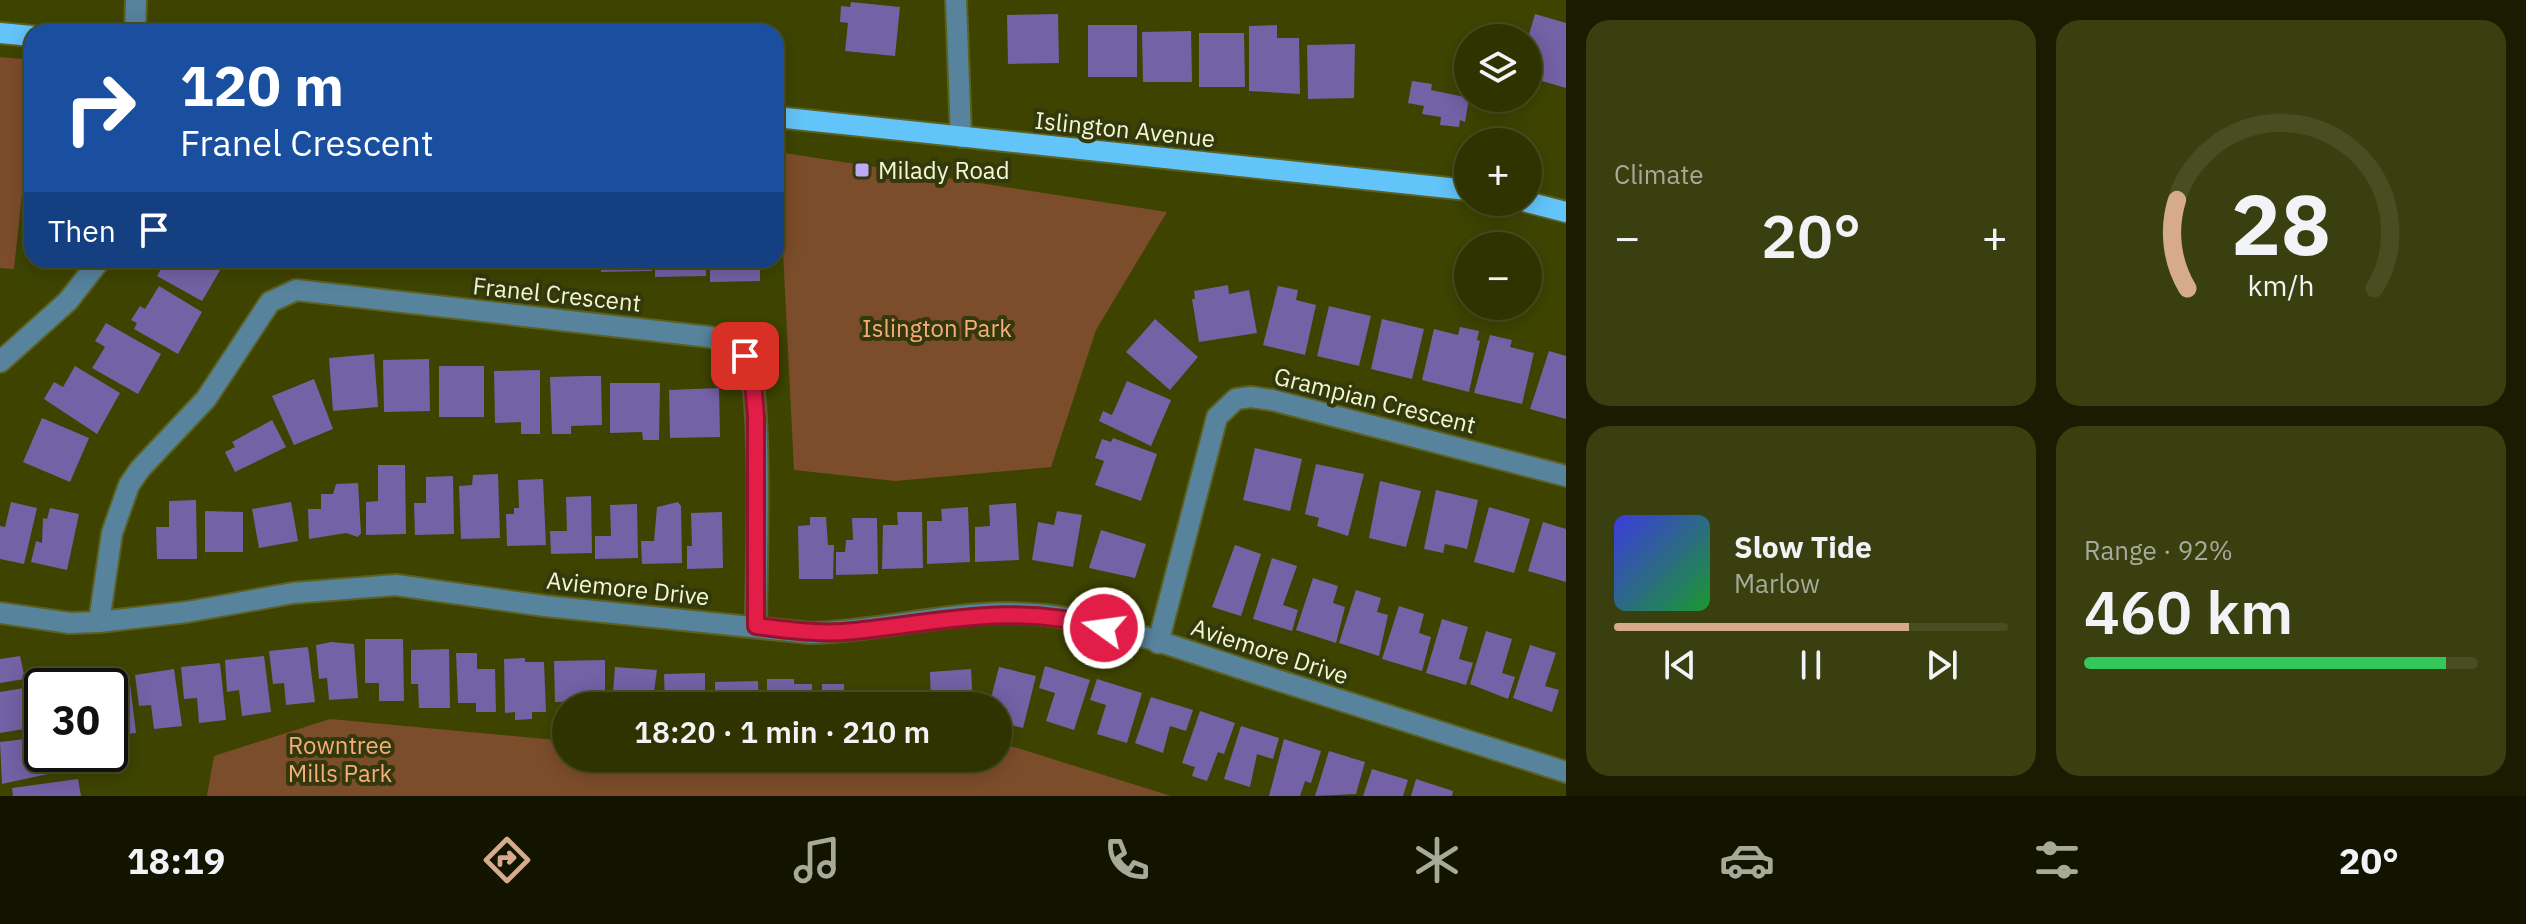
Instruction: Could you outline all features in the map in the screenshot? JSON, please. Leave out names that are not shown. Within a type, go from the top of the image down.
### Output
[{"type":"main road","points":[[0,33],[24,35]]},
{"type":"main road","name":"Islington Avenue","points":[[784,118],[1454,189]]},
{"type":"main road","points":[[1542,206],[1566,212]]},
{"type":"street","points":[[135,24],[136,0]]},
{"type":"street","points":[[956,0],[961,137]]},
{"type":"street","points":[[0,362],[68,301],[94,268]]},
{"type":"street","name":"Franel Crescent","points":[[99,622],[101,591],[112,533],[129,485],[140,469],[206,399],[270,302],[296,290],[346,299],[710,337],[732,344],[745,356],[752,370],[756,417],[756,626]]},
{"type":"street","name":"Grampian Crescent","points":[[1158,643],[1217,417],[1236,399],[1251,397],[1302,407],[1566,476]]},
{"type":"street","name":"Aviemore Drive","points":[[0,613],[70,623],[99,622],[187,612],[293,593],[396,585],[545,606],[810,633],[852,632],[968,615],[1005,613],[1077,620],[1566,772]]},
{"type":"green space","points":[[0,57],[24,59],[24,175],[14,269],[0,268]]},
{"type":"green space","name":"Islington Park","points":[[784,153],[1167,212],[1096,330],[1051,467],[895,481],[794,470],[784,268]]},
{"type":"green space","name":"Rowntree Mills Park","points":[[330,719],[552,740],[552,772],[1012,772],[1012,746],[1171,796],[207,796],[214,756]]},
{"type":"building","points":[[851,2],[900,7],[895,56],[845,51],[848,23],[840,22],[841,6],[850,7]]},
{"type":"building","points":[[1058,14],[1059,63],[1008,64],[1007,15]]},
{"type":"building","points":[[1535,14],[1566,23],[1566,88],[1542,81],[1542,24],[1532,24]]},
{"type":"building","points":[[1088,25],[1137,25],[1137,77],[1088,77]]},
{"type":"building","points":[[1277,25],[1277,38],[1299,38],[1300,94],[1249,91],[1249,26]]},
{"type":"building","points":[[1191,31],[1192,82],[1143,82],[1142,32]]},
{"type":"building","points":[[1199,33],[1244,33],[1245,87],[1199,87]]},
{"type":"building","points":[[1355,44],[1354,98],[1308,99],[1307,45]]},
{"type":"building","points":[[1412,81],[1432,84],[1431,90],[1454,95],[1454,112],[1467,112],[1465,122],[1460,120],[1459,127],[1440,125],[1441,117],[1422,114],[1424,106],[1408,103]]},
{"type":"building","points":[[162,268],[221,268],[202,301],[157,276]]},
{"type":"building","points":[[601,268],[652,268],[652,271],[601,272]]},
{"type":"building","points":[[655,268],[706,268],[706,276],[655,277]]},
{"type":"building","points":[[710,268],[760,268],[760,281],[710,282]]},
{"type":"building","points":[[1228,285],[1229,294],[1249,290],[1257,333],[1199,342],[1192,299],[1195,299],[1194,291]]},
{"type":"building","points":[[159,286],[202,312],[178,354],[134,329],[137,323],[131,320],[140,306],[145,309]]},
{"type":"building","points":[[1278,286],[1298,290],[1296,300],[1316,305],[1305,355],[1263,345]]},
{"type":"building","points":[[1329,306],[1371,316],[1359,366],[1317,356]]},
{"type":"building","points":[[1155,319],[1198,357],[1170,390],[1126,352]]},
{"type":"building","points":[[1382,319],[1424,329],[1412,379],[1371,369]]},
{"type":"building","points":[[106,323],[161,354],[138,394],[92,368],[105,347],[95,341]]},
{"type":"building","points":[[1460,327],[1479,331],[1477,340],[1480,341],[1469,392],[1422,380],[1434,329],[1458,335]]},
{"type":"building","points":[[1490,335],[1512,340],[1510,347],[1534,353],[1522,404],[1474,393]]},
{"type":"building","points":[[1549,351],[1566,356],[1566,419],[1530,409]]},
{"type":"building","points":[[374,354],[378,407],[333,411],[329,358]]},
{"type":"building","points":[[429,359],[430,411],[384,412],[383,360]]},
{"type":"building","points":[[75,366],[120,393],[97,434],[44,399],[54,382],[63,387]]},
{"type":"building","points":[[439,366],[484,366],[484,417],[439,417]]},
{"type":"building","points":[[540,370],[540,434],[521,434],[521,422],[495,423],[494,371]]},
{"type":"building","points":[[601,376],[602,425],[571,426],[571,434],[552,434],[550,377]]},
{"type":"building","points":[[314,379],[333,429],[294,445],[272,396]]},
{"type":"building","points":[[1127,381],[1171,400],[1151,446],[1099,421],[1103,411],[1112,415]]},
{"type":"building","points":[[610,383],[660,383],[659,440],[643,440],[642,432],[610,433]]},
{"type":"building","points":[[719,388],[720,437],[670,438],[669,390]]},
{"type":"building","points":[[42,418],[89,438],[70,482],[23,462]]},
{"type":"building","points":[[272,420],[286,447],[235,472],[225,452],[235,447],[232,442]]},
{"type":"building","points":[[1113,438],[1157,454],[1141,501],[1095,485],[1104,461],[1095,458],[1102,439],[1111,442]]},
{"type":"building","points":[[1255,448],[1302,459],[1290,511],[1243,500]]},
{"type":"building","points":[[1316,464],[1364,474],[1348,536],[1317,526],[1319,518],[1305,514]]},
{"type":"building","points":[[378,465],[405,465],[406,534],[366,535],[366,502],[378,501]]},
{"type":"building","points":[[498,474],[500,538],[461,539],[459,486],[472,485],[473,475]]},
{"type":"building","points":[[453,476],[454,534],[415,535],[414,503],[426,503],[426,477]]},
{"type":"building","points":[[543,479],[546,545],[507,546],[506,514],[514,514],[514,508],[519,508],[518,480]]},
{"type":"building","points":[[1380,481],[1421,491],[1406,547],[1369,538]]},
{"type":"building","points":[[358,483],[361,533],[358,537],[346,533],[309,539],[308,509],[321,509],[321,494],[333,494],[336,484]]},
{"type":"building","points":[[1436,490],[1478,500],[1467,549],[1445,544],[1443,553],[1424,549]]},
{"type":"building","points":[[591,496],[592,553],[551,554],[550,531],[567,531],[566,497]]},
{"type":"building","points":[[196,500],[197,559],[157,559],[156,527],[169,527],[169,501]]},
{"type":"building","points":[[11,502],[37,508],[24,564],[0,559],[0,526],[5,527]]},
{"type":"building","points":[[291,502],[298,541],[259,548],[252,509]]},
{"type":"building","points":[[678,502],[681,506],[682,563],[642,564],[641,541],[654,541],[657,507]]},
{"type":"building","points":[[1016,503],[1019,560],[975,562],[975,527],[990,526],[989,505]]},
{"type":"building","points":[[637,504],[638,558],[595,559],[595,536],[611,536],[610,505]]},
{"type":"building","points":[[968,507],[970,562],[927,564],[927,521],[942,521],[941,509]]},
{"type":"building","points":[[1489,507],[1530,519],[1514,573],[1474,562]]},
{"type":"building","points":[[50,508],[79,514],[67,570],[31,562],[36,541],[42,543],[43,518],[47,519]]},
{"type":"building","points":[[205,511],[243,512],[243,552],[205,552]]},
{"type":"building","points":[[1057,511],[1082,515],[1073,567],[1032,560],[1038,522],[1054,525]]},
{"type":"building","points":[[722,512],[723,568],[687,569],[687,546],[692,546],[691,513]]},
{"type":"building","points":[[897,512],[922,512],[923,568],[882,569],[883,525],[898,525]]},
{"type":"building","points":[[810,517],[826,517],[828,545],[834,545],[833,579],[799,579],[798,526],[810,525]]},
{"type":"building","points":[[852,518],[877,518],[878,574],[836,575],[836,552],[845,552],[846,540],[853,540]]},
{"type":"building","points":[[1543,522],[1566,529],[1566,582],[1528,571]]},
{"type":"building","points":[[1101,530],[1146,544],[1135,578],[1089,568]]},
{"type":"building","points":[[1235,545],[1261,554],[1241,616],[1212,607]]},
{"type":"building","points":[[1272,558],[1297,566],[1283,605],[1298,610],[1292,631],[1253,619]]},
{"type":"building","points":[[1313,578],[1338,586],[1333,603],[1345,607],[1336,643],[1296,630]]},
{"type":"building","points":[[1356,590],[1381,598],[1377,612],[1388,615],[1379,656],[1339,643]]},
{"type":"building","points":[[1399,606],[1424,614],[1419,633],[1431,637],[1422,671],[1382,659]]},
{"type":"building","points":[[1442,619],[1468,627],[1459,659],[1473,663],[1466,685],[1426,673]]},
{"type":"building","points":[[1486,631],[1512,639],[1502,673],[1515,677],[1508,699],[1470,684]]},
{"type":"building","points":[[365,639],[403,639],[404,701],[379,701],[379,683],[365,683]]},
{"type":"building","points":[[331,642],[354,644],[358,698],[329,700],[327,678],[319,679],[316,645]]},
{"type":"building","points":[[1530,645],[1556,653],[1545,686],[1559,690],[1552,712],[1513,698]]},
{"type":"building","points":[[308,647],[315,702],[286,705],[284,683],[273,684],[269,651]]},
{"type":"building","points":[[449,649],[450,708],[419,708],[418,684],[411,684],[411,650]]},
{"type":"building","points":[[456,653],[477,653],[477,669],[495,669],[496,712],[476,712],[476,703],[458,703]]},
{"type":"building","points":[[20,656],[24,679],[0,683],[0,659]]},
{"type":"building","points":[[264,656],[271,712],[242,716],[239,690],[227,692],[225,660]]},
{"type":"building","points":[[525,658],[525,662],[544,662],[546,712],[532,712],[532,719],[515,720],[515,712],[505,713],[504,659]]},
{"type":"building","points":[[605,660],[605,692],[555,692],[554,661]]},
{"type":"building","points":[[220,663],[226,720],[199,723],[197,698],[184,699],[181,667]]},
{"type":"building","points":[[1045,666],[1090,680],[1074,730],[1046,721],[1055,693],[1039,688]]},
{"type":"building","points":[[615,667],[657,670],[654,692],[613,692]]},
{"type":"building","points":[[999,667],[1036,676],[1023,728],[1012,725],[1012,692],[993,692]]},
{"type":"building","points":[[174,669],[182,726],[154,729],[151,705],[139,706],[135,675]]},
{"type":"building","points":[[971,669],[972,692],[931,692],[930,672]]},
{"type":"building","points":[[705,673],[705,692],[665,692],[664,674]]},
{"type":"building","points":[[128,675],[136,733],[128,734]]},
{"type":"building","points":[[767,679],[794,679],[794,684],[812,684],[812,692],[767,692]]},
{"type":"building","points":[[1097,679],[1142,693],[1127,743],[1097,734],[1106,705],[1090,700]]},
{"type":"building","points":[[758,681],[758,692],[715,692],[715,682]]},
{"type":"building","points":[[822,684],[844,684],[844,692],[822,692]]},
{"type":"building","points":[[24,688],[24,729],[0,733],[0,692]]},
{"type":"building","points":[[1151,697],[1193,710],[1186,731],[1170,726],[1163,753],[1135,743]]},
{"type":"building","points":[[1200,711],[1235,723],[1224,754],[1218,752],[1207,781],[1192,776],[1195,767],[1182,763]]},
{"type":"building","points":[[1241,726],[1279,738],[1273,759],[1257,754],[1250,787],[1224,779]]},
{"type":"building","points":[[24,739],[24,772],[57,772],[2,784],[0,742]]},
{"type":"building","points":[[1284,739],[1321,751],[1311,783],[1305,781],[1300,796],[1269,796]]},
{"type":"building","points":[[1329,751],[1365,762],[1356,794],[1315,796]]},
{"type":"building","points":[[1372,769],[1408,780],[1403,796],[1363,796]]},
{"type":"building","points":[[78,779],[81,796],[13,796],[12,788]]},
{"type":"building","points":[[1416,779],[1453,791],[1452,796],[1411,796]]},
{"type":"place","name":"Milady Road","points":[[862,170]]},
{"type":"route","points":[[745,356],[752,370],[756,417],[756,626],[810,633],[852,632],[968,615],[1005,613],[1077,620],[1104,628]]}]
